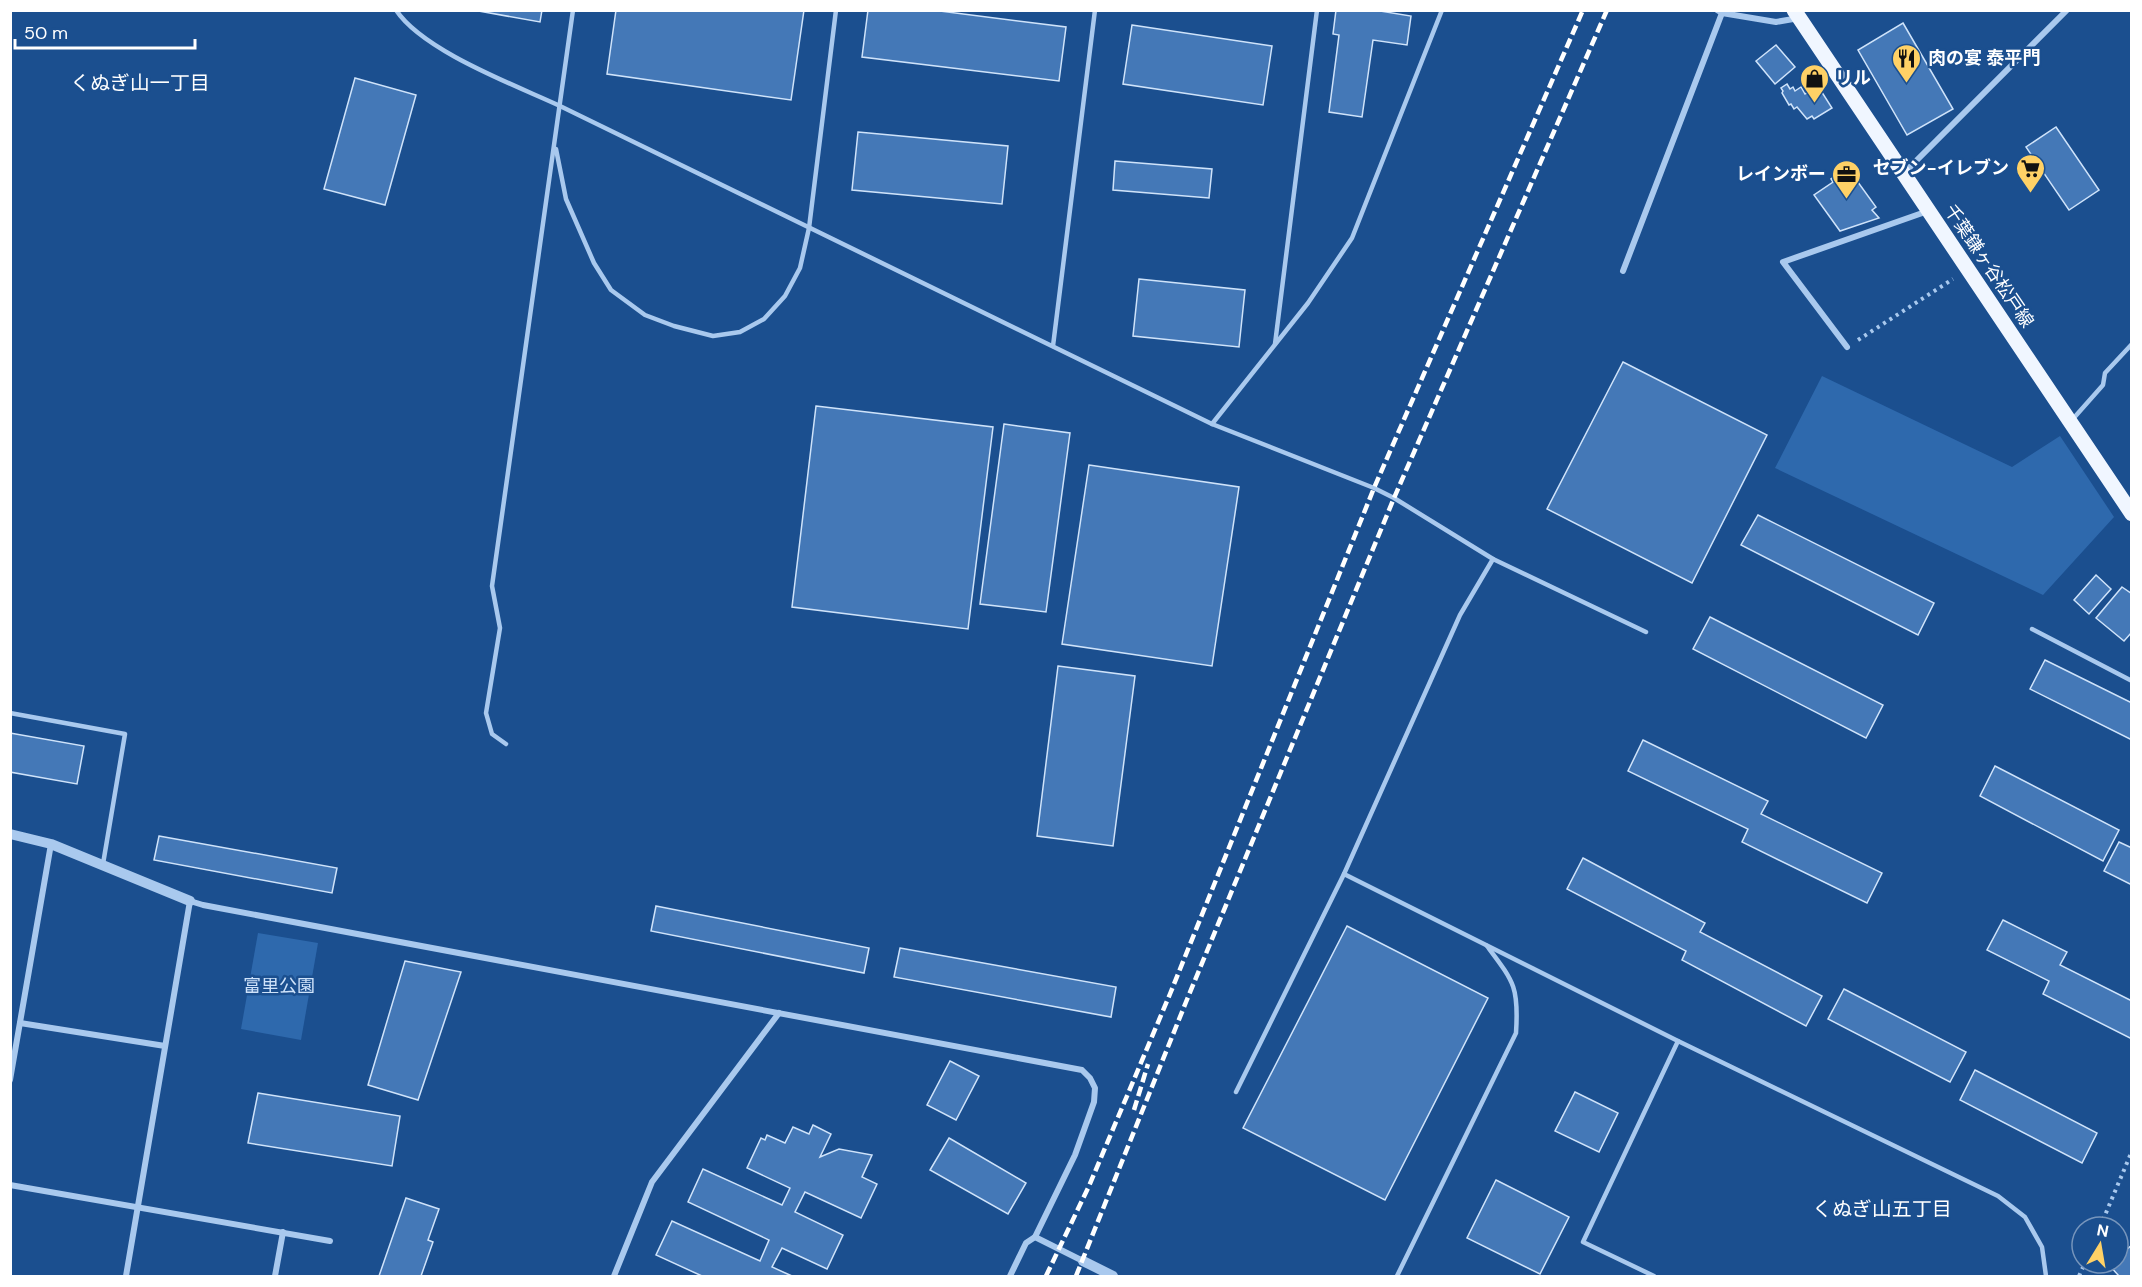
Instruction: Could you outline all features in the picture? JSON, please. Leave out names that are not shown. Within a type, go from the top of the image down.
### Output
[{"type":"main road","name":"千葉鎌ヶ谷松戸線","points":[[1797,14],[2132,514]]},
{"type":"street","points":[[1903,174],[2067,10]]},
{"type":"street","points":[[1623,271],[1720,12],[1776,22],[1797,14]]},
{"type":"street","points":[[1847,347],[1784,262],[1928,211]]},
{"type":"street","points":[[10,834],[51,844],[203,905],[1082,1070],[1090,1078],[1095,1088],[1094,1102],[1075,1155],[1035,1237],[1026,1243],[1010,1276]]},
{"type":"street","points":[[10,1080],[51,844]]},
{"type":"street","points":[[126,1276],[190,901]]},
{"type":"street","points":[[614,1276],[652,1182],[779,1013]]},
{"type":"street","points":[[20,1023],[165,1046]]},
{"type":"street","points":[[10,1185],[330,1241]]},
{"type":"street","points":[[275,1276],[283,1232]]},
{"type":"street","points":[[1035,1237],[1113,1276]]},
{"type":"lane","points":[[396,10],[416,32],[457,58],[1212,424],[1374,488],[1493,559],[1646,632]]},
{"type":"lane","points":[[506,744],[492,734],[486,713],[500,628],[492,586],[573,10]]},
{"type":"lane","points":[[555,144],[566,199],[594,263],[611,290],[645,315],[675,326],[713,336],[740,332],[764,319],[786,296],[800,268],[809,228],[836,10]]},
{"type":"lane","points":[[1053,346],[1095,10]]},
{"type":"lane","points":[[1274,345],[1317,10]]},
{"type":"lane","points":[[1212,424],[1308,303],[1352,238],[1442,10]]},
{"type":"lane","points":[[2070,422],[2103,386],[2105,373],[2132,344]]},
{"type":"lane","points":[[1236,1092],[1344,874],[1460,615],[1493,559]]},
{"type":"lane","points":[[2032,629],[2132,681]]},
{"type":"lane","points":[[10,713],[125,734],[103,864]]},
{"type":"lane","points":[[1344,874],[1678,1041],[1998,1196],[2025,1217],[2042,1247],[2046,1276]]},
{"type":"lane","points":[[1397,1276],[1516,1033],[1518,1002],[1511,978],[1486,944]]},
{"type":"lane","points":[[1654,1276],[1583,1242],[1678,1041]]},
{"type":"path","points":[[1847,347],[1956,277]]},
{"type":"path","points":[[2105,1215],[2132,1151]]},
{"type":"green space","points":[[1822,376],[2012,467],[2060,436],[2114,517],[2043,595],[1775,468]]},
{"type":"green space","name":"富里公園","points":[[258,933],[318,943],[301,1040],[241,1029]]},
{"type":"building","points":[[473,10],[542,10],[540,22]]},
{"type":"building","points":[[616,10],[804,10],[791,100],[607,74]]},
{"type":"building","points":[[868,10],[932,10],[1066,27],[1059,81],[862,57]]},
{"type":"building","points":[[1336,10],[1374,10],[1411,16],[1407,45],[1373,40],[1362,117],[1329,112],[1339,35],[1333,34]]},
{"type":"building","points":[[1903,23],[1953,109],[1907,135],[1858,50]]},
{"type":"building","points":[[1132,25],[1272,46],[1263,105],[1123,84]]},
{"type":"building","points":[[1776,45],[1795,67],[1775,84],[1756,61]]},
{"type":"building","points":[[355,78],[416,95],[385,205],[324,189]]},
{"type":"building","points":[[1787,84],[1795,91],[1801,87],[1805,94],[1818,86],[1832,108],[1814,119],[1812,116],[1807,119],[1797,107],[1794,109],[1791,104],[1789,105],[1782,93],[1781,88]]},
{"type":"building","points":[[2056,127],[2099,190],[2069,210],[2026,147]]},
{"type":"building","points":[[858,132],[1008,146],[1002,204],[852,190]]},
{"type":"building","points":[[1115,161],[1212,169],[1209,198],[1113,190]]},
{"type":"building","points":[[1847,167],[1876,207],[1872,210],[1879,218],[1840,231],[1814,195],[1833,182],[1831,179]]},
{"type":"building","points":[[1139,279],[1245,290],[1239,347],[1133,336]]},
{"type":"building","points":[[1623,362],[1767,435],[1692,583],[1547,509]]},
{"type":"building","points":[[816,406],[993,427],[968,629],[792,607]]},
{"type":"building","points":[[1004,424],[1070,433],[1046,612],[980,604]]},
{"type":"building","points":[[1089,465],[1239,487],[1212,666],[1062,644]]},
{"type":"building","points":[[1758,515],[1934,603],[1918,635],[1741,545]]},
{"type":"building","points":[[2096,575],[2111,589],[2089,614],[2074,600]]},
{"type":"building","points":[[2122,587],[2132,594],[2132,632],[2124,641],[2096,618]]},
{"type":"building","points":[[1710,617],[1883,705],[1866,738],[1693,649]]},
{"type":"building","points":[[2045,660],[2132,703],[2132,740],[2030,689]]},
{"type":"building","points":[[1058,666],[1135,676],[1113,846],[1037,836]]},
{"type":"building","points":[[10,733],[84,746],[77,784],[10,772]]},
{"type":"building","points":[[1643,740],[1768,801],[1761,814],[1882,873],[1867,903],[1742,842],[1748,829],[1628,771]]},
{"type":"building","points":[[1995,766],[2119,830],[2103,861],[1980,796]]},
{"type":"building","points":[[159,836],[337,868],[332,893],[154,860]]},
{"type":"building","points":[[2119,842],[2132,848],[2132,885],[2104,871]]},
{"type":"building","points":[[1583,858],[1705,923],[1700,932],[1822,996],[1806,1026],[1682,960],[1686,951],[1567,889]]},
{"type":"building","points":[[656,906],[869,948],[864,973],[651,931]]},
{"type":"building","points":[[2003,920],[2067,952],[2060,965],[2132,1001],[2132,1039],[2043,994],[2049,981],[1987,950]]},
{"type":"building","points":[[1347,926],[1488,998],[1385,1200],[1243,1128]]},
{"type":"building","points":[[900,948],[1116,987],[1111,1017],[894,977]]},
{"type":"building","points":[[405,961],[461,972],[418,1100],[368,1085]]},
{"type":"building","points":[[1844,989],[1966,1052],[1950,1082],[1828,1019]]},
{"type":"building","points":[[950,1061],[979,1076],[956,1120],[927,1105]]},
{"type":"building","points":[[1975,1070],[2097,1133],[2082,1163],[1960,1100]]},
{"type":"building","points":[[1575,1092],[1618,1113],[1599,1152],[1555,1131]]},
{"type":"building","points":[[258,1093],[400,1116],[392,1166],[248,1143]]},
{"type":"building","points":[[813,1125],[831,1134],[820,1157],[839,1149],[872,1155],[862,1177],[877,1184],[861,1218],[805,1192],[795,1212],[843,1235],[827,1269],[782,1248],[772,1267],[792,1276],[702,1276],[656,1255],[672,1221],[760,1261],[769,1240],[688,1202],[703,1169],[782,1205],[790,1188],[747,1168],[761,1138],[765,1140],[767,1135],[785,1143],[793,1127],[809,1134]]},
{"type":"building","points":[[949,1138],[1026,1183],[1008,1214],[930,1170]]},
{"type":"building","points":[[1496,1180],[1569,1217],[1540,1274],[1467,1238]]},
{"type":"building","points":[[406,1198],[439,1209],[428,1240],[433,1242],[421,1276],[379,1276]]},
{"type":"building","points":[[2132,1245],[2132,1276],[2119,1276],[2130,1275],[2130,1247]]},
{"type":"railway","points":[[1046,1276],[1089,1186],[1170,994],[1374,488],[1583,10]]},
{"type":"railway","points":[[1076,1276],[1186,1002],[1394,498],[1607,10]]},
{"type":"railway","points":[[1134,1110],[1148,1064]]},
{"type":"place","name":"肉の宴 泰平門","points":[[1907,84]]},
{"type":"place","name":"リル","points":[[1814,104]]},
{"type":"place","name":"セブン-イレブン","points":[[2030,194]]},
{"type":"place","name":"レインボー","points":[[1847,200]]},
{"type":"district","name":"くぬぎ山一丁目","points":[[140,83]]},
{"type":"district","name":"くぬぎ山五丁目","points":[[1882,1209]]}]
